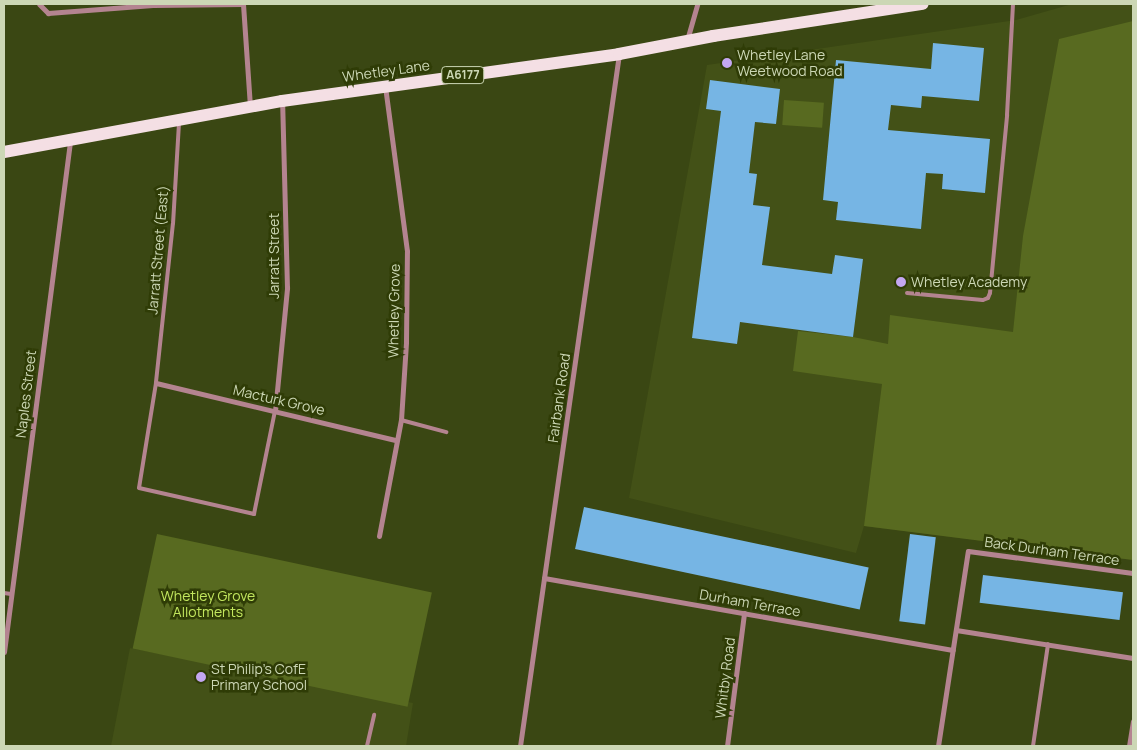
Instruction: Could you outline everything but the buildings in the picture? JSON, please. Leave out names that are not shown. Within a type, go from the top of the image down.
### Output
[{"type":"main road","name":"Whetley Lane","points":[[4,152],[250,106],[619,54],[686,41],[923,4]]},
{"type":"street","points":[[39,4],[48,13],[153,5],[243,4],[250,106]]},
{"type":"street","points":[[686,41],[697,4]]},
{"type":"street","name":"Fairbank Road","points":[[520,746],[619,54]]},
{"type":"street","name":"Whetley Grove","points":[[379,536],[401,420],[406,342],[407,251],[385,86]]},
{"type":"street","name":"Jarratt Street","points":[[275,411],[287,288],[282,101]]},
{"type":"street","name":"Naples Street","points":[[4,652],[70,139]]},
{"type":"street","name":"Macturk Grove","points":[[156,383],[396,440]]},
{"type":"street","name":"Back Durham Terrace","points":[[956,630],[968,551],[1133,573]]},
{"type":"street","name":"Durham Terrace","points":[[544,578],[953,650]]},
{"type":"street","name":"Whitby Road","points":[[728,746],[744,613]]},
{"type":"street","points":[[938,746],[956,630],[1133,658]]},
{"type":"street","points":[[1129,746],[1133,721]]},
{"type":"lane","points":[[907,293],[983,300],[988,298],[990,293],[1007,115],[1013,4]]},
{"type":"lane","name":"Jarratt Street (East)","points":[[179,118],[172,223],[156,383],[139,488],[254,514],[275,411]]},
{"type":"lane","points":[[401,420],[446,432]]},
{"type":"lane","points":[[4,593],[11,594]]},
{"type":"lane","points":[[1033,746],[1048,644]]},
{"type":"lane","points":[[367,746],[374,714]]},
{"type":"shaded area","name":"Whetley Academy","points":[[1072,4],[1133,4],[1133,560],[864,526],[856,553],[629,498],[707,65],[1016,20]]},
{"type":"shaded area","name":"St Philip's CofE Primary School","points":[[130,648],[413,703],[406,746],[111,746]]},
{"type":"green space","points":[[1133,21],[1133,560],[864,526],[882,384],[793,371],[798,331],[853,337],[888,344],[890,315],[1013,332],[1023,236],[1059,39]]},
{"type":"green space","points":[[784,100],[824,103],[822,128],[782,125]]},
{"type":"green space","name":"Whetley Grove Allotments","points":[[157,534],[432,592],[408,707],[133,648]]},
{"type":"place","name":"Whetley Lane Weetwood Road","points":[[727,63]]},
{"type":"place","name":"Whetley Academy","points":[[901,282]]},
{"type":"place","name":"St Philip's CofE Primary School","points":[[201,677]]}]
